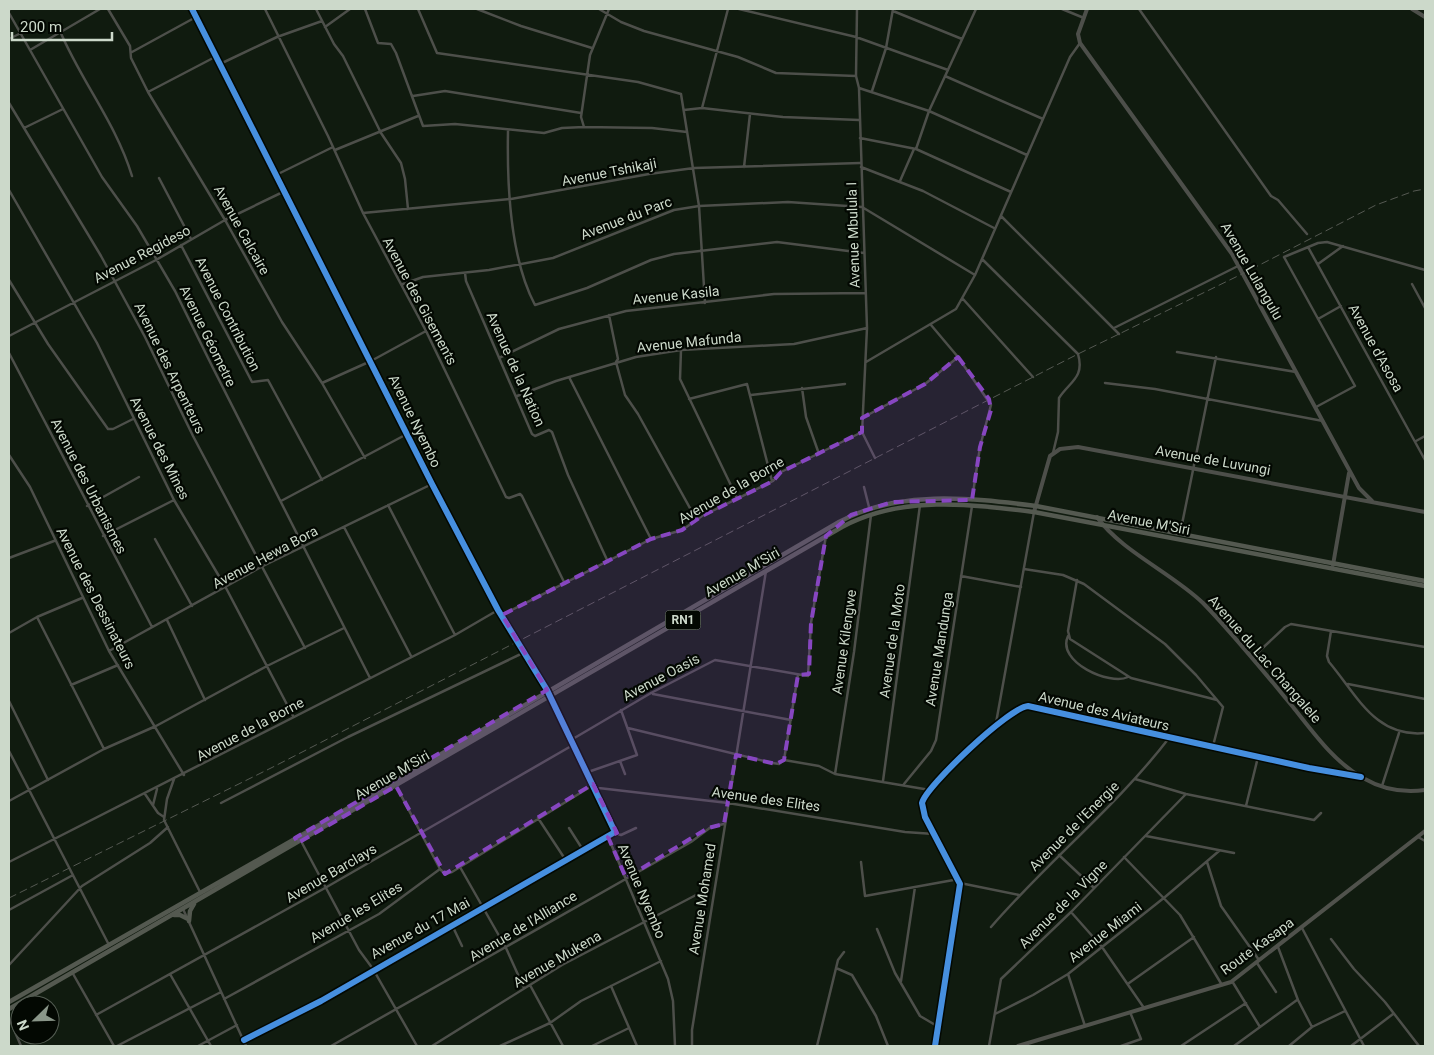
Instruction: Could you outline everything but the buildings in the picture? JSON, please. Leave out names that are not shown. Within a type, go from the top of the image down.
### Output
[{"type":"highway","name":"Avenue M'Siri","points":[[9,1002],[839,522],[870,507],[905,500],[972,500],[1036,506],[1180,534],[1425,586]]},
{"type":"highway","name":"Avenue M'Siri","points":[[9,1009],[826,536],[870,514],[894,507],[920,505],[972,506],[1034,512],[1425,581]]},
{"type":"highway","points":[[839,522],[842,527]]},
{"type":"highway","points":[[295,838],[299,842]]},
{"type":"highway","points":[[173,915],[180,915],[188,920],[190,911],[196,902]]},
{"type":"main road","name":"Route Kasapa","points":[[1018,1046],[1032,1044],[1232,981],[1425,831]]},
{"type":"street","points":[[30,50],[100,9]]},
{"type":"street","name":"Avenue Calcaire","points":[[108,9],[132,52],[131,58],[148,92],[225,220],[282,322],[322,383],[364,458]]},
{"type":"street","name":"Avenue Nyembo","points":[[192,9],[432,484],[498,610],[547,690],[588,772],[614,828],[615,833],[608,837],[661,961],[672,994],[675,1046]]},
{"type":"street","name":"Avenue des Gisements","points":[[265,9],[277,37],[334,149],[363,213],[426,331],[506,497],[508,499],[520,494],[522,496],[565,584]]},
{"type":"street","points":[[316,9],[343,56],[381,133],[402,166],[408,209]]},
{"type":"street","points":[[325,27],[350,9]]},
{"type":"street","points":[[365,9],[378,43],[392,46],[423,126],[455,124],[544,133],[562,128],[584,127],[652,128],[687,132]]},
{"type":"street","points":[[418,9],[434,50],[437,53],[638,82],[678,92],[682,96],[699,206],[705,303]]},
{"type":"street","points":[[477,9],[521,26],[592,48]]},
{"type":"street","points":[[599,9],[621,22],[644,31],[749,60],[776,72],[856,76]]},
{"type":"street","points":[[584,127],[581,113],[586,75],[592,48],[609,9]]},
{"type":"street","points":[[702,108],[728,9]]},
{"type":"street","points":[[739,9],[856,37],[948,70]]},
{"type":"street","name":"Avenue Mbulula I","points":[[857,9],[856,76],[859,88],[867,328],[862,432],[875,458]]},
{"type":"street","points":[[900,181],[976,9]]},
{"type":"street","points":[[1062,9],[1084,19]]},
{"type":"street","points":[[866,362],[956,309],[963,299],[1070,57],[1080,43],[1078,34],[1087,9]]},
{"type":"street","points":[[1139,9],[1271,196],[1278,200],[1307,234]]},
{"type":"street","points":[[1412,9],[1425,17]]},
{"type":"street","points":[[872,91],[886,48],[893,10],[962,39]]},
{"type":"street","name":"Avenue Géometre","points":[[9,11],[106,185],[134,221],[190,317],[212,366],[370,678]]},
{"type":"street","points":[[132,52],[196,16]]},
{"type":"street","points":[[220,64],[277,37],[322,21]]},
{"type":"street","points":[[60,31],[79,71],[115,131],[132,176]]},
{"type":"street","points":[[9,39],[21,33]]},
{"type":"street","name":"Avenue Lulangulu","points":[[1080,43],[1219,235],[1324,421],[1349,471],[1362,492],[1372,501]]},
{"type":"street","points":[[148,92],[216,56]]},
{"type":"street","points":[[945,76],[1043,119]]},
{"type":"street","points":[[859,88],[930,112],[1027,155]]},
{"type":"street","points":[[412,96],[444,92],[581,113]]},
{"type":"street","name":"Avenue des Arpenteurs","points":[[9,103],[114,280],[156,356],[193,436],[305,648]]},
{"type":"street","points":[[684,110],[702,108],[800,119],[859,120]]},
{"type":"street","points":[[24,128],[63,109]]},
{"type":"street","points":[[744,167],[750,113]]},
{"type":"street","points":[[276,175],[334,149],[381,133],[418,116]]},
{"type":"street","points":[[508,130],[511,199],[521,265],[536,306],[587,288],[651,260],[701,250],[777,242],[864,253]]},
{"type":"street","points":[[860,138],[915,149],[1011,192]]},
{"type":"street","points":[[861,165],[900,181],[994,228]]},
{"type":"street","name":"Avenue Tshikaji","points":[[363,213],[511,199],[694,168],[861,165]]},
{"type":"street","points":[[159,178],[191,239]]},
{"type":"street","name":"Avenue des Mines","points":[[9,190],[75,301],[112,370],[134,420],[174,500],[226,588],[293,716]]},
{"type":"street","name":"Avenue Regideso","points":[[9,336],[114,280],[156,260],[225,220],[285,191]]},
{"type":"street","name":"Avenue du Parc","points":[[402,284],[423,277],[465,274],[553,258],[667,211],[699,206],[788,202],[862,207]]},
{"type":"street","points":[[862,207],[975,275]]},
{"type":"street","points":[[1001,216],[1119,334]]},
{"type":"street","points":[[1316,407],[1355,386],[1284,258],[1307,246],[1327,242],[1425,270]]},
{"type":"street","name":"Avenue Contribution","points":[[181,245],[252,382],[268,380],[322,480]]},
{"type":"street","name":"Avenue d'Asosa","points":[[1307,246],[1425,460]]},
{"type":"street","points":[[1318,264],[1343,246]]},
{"type":"street","points":[[982,259],[1078,354],[1081,363],[1076,378],[1059,399],[1058,432],[1034,512],[996,724]]},
{"type":"street","points":[[1114,328],[1238,266]]},
{"type":"street","name":"Avenue de la Nation","points":[[465,274],[466,281],[533,435],[549,430],[552,432],[608,562]]},
{"type":"street","points":[[9,280],[35,323],[108,429],[113,429],[134,420]]},
{"type":"street","points":[[1412,284],[1425,308]]},
{"type":"street","name":"Avenue Kasila","points":[[499,358],[559,329],[610,315],[652,307],[705,303],[774,294],[865,293]]},
{"type":"street","points":[[963,299],[1033,377]]},
{"type":"street","points":[[1318,319],[1341,306]]},
{"type":"street","points":[[610,315],[618,359],[616,362],[625,395],[638,414],[696,519]]},
{"type":"street","points":[[931,325],[990,400],[991,407],[980,447],[972,500]]},
{"type":"street","name":"Avenue Mafunda","points":[[517,396],[616,362],[681,350],[794,344],[867,328]]},
{"type":"street","points":[[322,383],[371,361],[426,331]]},
{"type":"street","points":[[681,350],[680,379],[737,499]]},
{"type":"street","points":[[1177,352],[1216,357],[1297,373]]},
{"type":"street","name":"Avenue des Urbanismes","points":[[9,353],[152,628]]},
{"type":"street","points":[[1180,534],[1216,357]]},
{"type":"street","points":[[862,418],[926,384],[958,358]]},
{"type":"street","points":[[569,378],[651,539]]},
{"type":"street","points":[[1105,383],[1209,398],[1324,421]]},
{"type":"street","points":[[689,399],[746,384],[751,395],[772,481]]},
{"type":"street","points":[[751,395],[845,384]]},
{"type":"street","points":[[802,388],[806,417],[818,454]]},
{"type":"street","name":"Avenue de la Borne","points":[[502,615],[651,539],[672,534],[696,519],[772,481],[781,472],[862,432]]},
{"type":"street","points":[[280,502],[407,434]]},
{"type":"street","points":[[1415,441],[1425,436]]},
{"type":"street","name":"Avenue de Luvungi","points":[[1053,453],[1064,448],[1085,447],[1425,512]]},
{"type":"street","name":"Avenue des Dessinateurs","points":[[9,455],[30,487],[54,541],[109,651],[184,774]]},
{"type":"street","points":[[1333,566],[1347,496],[1349,471]]},
{"type":"street","points":[[87,506],[139,478]]},
{"type":"street","name":"Avenue Hewa Bora","points":[[109,651],[261,567],[432,484]]},
{"type":"street","points":[[864,486],[870,507]]},
{"type":"street","points":[[103,536],[174,500]]},
{"type":"street","points":[[388,505],[455,635]]},
{"type":"street","name":"Avenue de la Moto","points":[[883,780],[920,505]]},
{"type":"street","name":"Avenue Mandunga","points":[[904,784],[931,751],[936,740],[972,506]]},
{"type":"street","name":"Avenue Kilengwe","points":[[835,774],[854,652],[870,514]]},
{"type":"street","name":"Avenue du Lac Changalele","points":[[1097,518],[1102,524],[1196,596],[1252,658],[1330,750],[1361,777],[1382,786],[1404,791],[1425,790]]},
{"type":"street","points":[[344,527],[411,657]]},
{"type":"street","points":[[628,728],[736,755],[776,764],[782,763],[798,675],[806,676],[809,674],[811,623],[826,536]]},
{"type":"street","points":[[155,539],[192,606]]},
{"type":"street","points":[[9,558],[54,541]]},
{"type":"street","points":[[1024,569],[1063,575],[1077,580],[1165,644],[1218,700],[1223,709],[1213,746]]},
{"type":"street","name":"Avenue Mohamed","points":[[692,1046],[692,1030],[724,824],[766,572]]},
{"type":"street","points":[[961,576],[1021,587]]},
{"type":"street","points":[[1077,580],[1065,645],[1067,653],[1086,668],[1122,679],[1128,676]]},
{"type":"street","points":[[9,633],[37,617],[82,598]]},
{"type":"street","name":"Avenue de la Borne","points":[[9,862],[455,635],[498,610]]},
{"type":"street","points":[[37,617],[104,750]]},
{"type":"street","points":[[167,620],[205,700]]},
{"type":"street","points":[[1252,658],[1285,627],[1291,624],[1425,647]]},
{"type":"street","points":[[9,801],[104,750],[156,726],[266,666],[344,628]]},
{"type":"street","points":[[1331,631],[1327,660],[1371,715],[1384,725],[1399,732],[1425,734]]},
{"type":"street","points":[[1068,636],[1128,676],[1218,700]]},
{"type":"street","points":[[221,803],[348,737],[524,653]]},
{"type":"street","name":"Avenue Oasis","points":[[571,740],[651,693],[715,660],[798,675]]},
{"type":"street","points":[[70,685],[118,665]]},
{"type":"street","points":[[1348,684],[1425,699]]},
{"type":"street","points":[[651,693],[791,720]]},
{"type":"street","points":[[9,701],[48,780]]},
{"type":"street","name":"Avenue des Aviateurs","points":[[930,790],[996,724],[1018,709],[1028,706],[1258,757],[1361,777]]},
{"type":"street","points":[[588,772],[637,755],[621,710]]},
{"type":"street","points":[[1382,786],[1399,732]]},
{"type":"street","name":"Avenue de l'Energie","points":[[991,927],[1019,895],[1135,779],[1169,738]]},
{"type":"street","name":"Avenue Barclays","points":[[96,1015],[326,888],[421,831],[574,745]]},
{"type":"street","points":[[9,751],[108,945]]},
{"type":"street","points":[[1246,806],[1258,757]]},
{"type":"street","points":[[784,760],[818,766],[835,774],[883,780],[930,790],[924,798],[922,806],[934,834],[959,881],[935,1046]]},
{"type":"street","points":[[620,761],[625,774]]},
{"type":"street","points":[[164,817],[167,799],[174,779]]},
{"type":"street","points":[[1135,779],[1186,794],[1314,820],[1321,814]]},
{"type":"street","points":[[396,786],[440,869],[447,874],[586,788],[595,788]]},
{"type":"street","points":[[153,805],[157,788]]},
{"type":"street","name":"Avenue des Elites","points":[[595,788],[728,802],[905,832],[934,834]]},
{"type":"street","points":[[145,794],[164,817],[200,892]]},
{"type":"street","name":"Avenue de la Vigne","points":[[989,1046],[1001,978],[1071,912],[1186,794]]},
{"type":"street","points":[[538,818],[565,859]]},
{"type":"street","name":"Avenue de l'Alliance","points":[[331,1046],[690,842],[710,827],[724,824]]},
{"type":"street","points":[[9,965],[63,904],[85,884],[150,843],[168,827]]},
{"type":"street","points":[[569,828],[583,850]]},
{"type":"street","points":[[615,833],[621,835],[636,828]]},
{"type":"street","points":[[1146,836],[1234,853]]},
{"type":"street","points":[[1418,836],[1425,841]]},
{"type":"street","name":"Avenue du 17 Mai","points":[[244,1040],[282,1022],[565,859],[608,837]]},
{"type":"street","points":[[299,842],[326,888],[358,950],[373,969],[417,1046]]},
{"type":"street","name":"Avenue Miami","points":[[994,1014],[1033,995],[1068,974],[1165,897],[1219,850]]},
{"type":"street","points":[[1059,855],[1094,888]]},
{"type":"street","points":[[1124,857],[1165,897],[1180,915],[1222,985]]},
{"type":"street","points":[[861,862],[865,896],[959,881],[1019,895]]},
{"type":"street","points":[[1207,862],[1221,906],[1276,992]]},
{"type":"street","points":[[460,867],[506,948],[524,988]]},
{"type":"street","name":"Avenue les Elites","points":[[224,999],[379,914],[440,869]]},
{"type":"street","points":[[9,910],[73,876]]},
{"type":"street","points":[[900,982],[915,887]]},
{"type":"street","name":"Avenue Mukena","points":[[432,1046],[562,965],[696,895]]},
{"type":"street","points":[[181,903],[246,1046]]},
{"type":"street","points":[[1071,912],[1102,947],[1129,983],[1144,1008]]},
{"type":"street","points":[[452,925],[462,946]]},
{"type":"street","points":[[1302,928],[1364,1046]]},
{"type":"street","points":[[877,929],[882,945],[900,982],[920,1016],[937,1026]]},
{"type":"street","points":[[1129,983],[1194,937]]},
{"type":"street","points":[[1331,939],[1354,969],[1385,1002],[1419,1046]]},
{"type":"street","points":[[1278,947],[1298,1000],[1312,1027]]},
{"type":"street","points":[[817,1046],[838,960],[844,952]]},
{"type":"street","points":[[500,1046],[550,1023],[579,1002],[661,961]]},
{"type":"street","points":[[836,968],[852,975],[876,1016],[888,1046]]},
{"type":"street","points":[[72,972],[116,1046],[221,992]]},
{"type":"street","points":[[170,974],[210,1046]]},
{"type":"street","points":[[1068,974],[1085,1026]]},
{"type":"street","points":[[1232,981],[1260,1028]]},
{"type":"street","points":[[530,985],[563,1046]]},
{"type":"street","points":[[611,986],[637,1046]]},
{"type":"street","points":[[1234,1046],[1298,1000]]},
{"type":"street","points":[[1182,1046],[1246,1002]]},
{"type":"street","points":[[1289,1046],[1312,1027],[1345,1011]]},
{"type":"street","points":[[1121,1046],[1141,1039],[1130,1012]]},
{"type":"street","points":[[1351,1046],[1393,1014]]},
{"type":"street","points":[[9,1018],[21,1046]]},
{"type":"street","points":[[198,1046],[236,1025]]},
{"type":"street","points":[[592,1046],[629,1028]]},
{"type":"highlighted area","points":[[958,357],[989,399],[991,410],[980,447],[972,500],[892,502],[851,515],[826,536],[811,623],[809,674],[798,675],[784,760],[776,764],[736,755],[724,824],[708,828],[626,878],[608,837],[617,833],[593,784],[445,874],[396,786],[298,843],[295,838],[547,690],[502,615],[651,539],[682,530],[702,516],[773,481],[781,472],[862,432],[862,418],[925,384]]},
{"type":"railway","points":[[9,898],[273,767],[1078,354],[1242,274],[1376,205],[1414,191],[1425,189]]},
{"type":"cycle path","points":[[192,9],[432,484],[498,610],[547,690],[615,832],[321,1001],[244,1040]]},
{"type":"cycle path","points":[[935,1046],[960,884],[925,817],[922,803],[927,794],[953,765],[1004,719],[1018,710],[1028,706],[1309,768],[1361,777]]}]
